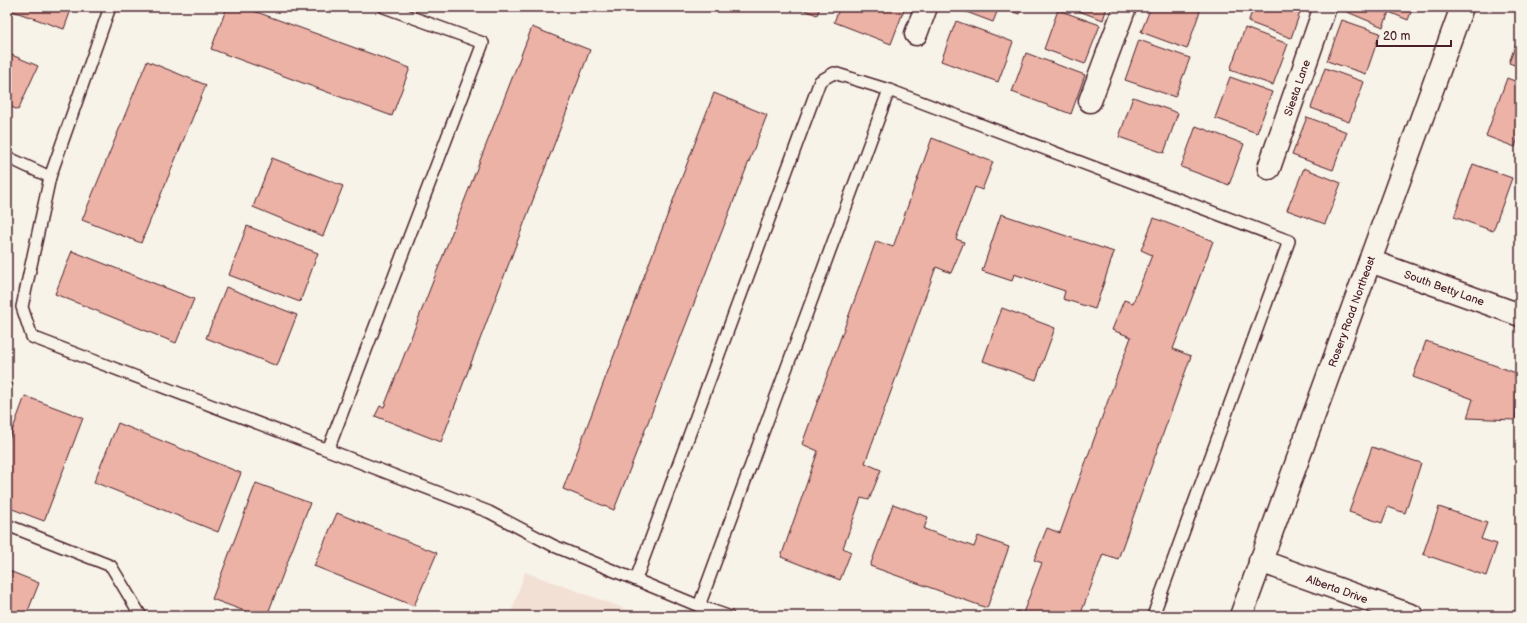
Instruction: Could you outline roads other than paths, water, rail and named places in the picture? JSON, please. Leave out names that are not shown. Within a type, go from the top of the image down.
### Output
[{"type":"street","points":[[916,34],[926,7]]},
{"type":"street","points":[[1090,101],[1125,7]]},
{"type":"street","name":"Siesta Lane","points":[[1269,168],[1325,7]]},
{"type":"street","name":"Rosery Road Northeast","points":[[1241,616],[1462,7]]},
{"type":"street","name":"South Betty Lane","points":[[1370,261],[1520,315]]},
{"type":"street","name":"Alberta Drive","points":[[1260,561],[1413,616]]},
{"type":"lane","points":[[110,7],[50,177],[22,307],[32,337],[489,512],[554,546],[699,606],[728,616]]},
{"type":"lane","points":[[328,450],[482,43],[384,7]]},
{"type":"lane","points":[[636,579],[820,81],[834,73],[890,90],[1289,241],[1153,616]]},
{"type":"lane","points":[[699,606],[890,90]]},
{"type":"lane","points":[[7,157],[50,177]]},
{"type":"lane","points":[[7,525],[111,566],[141,616]]}]
